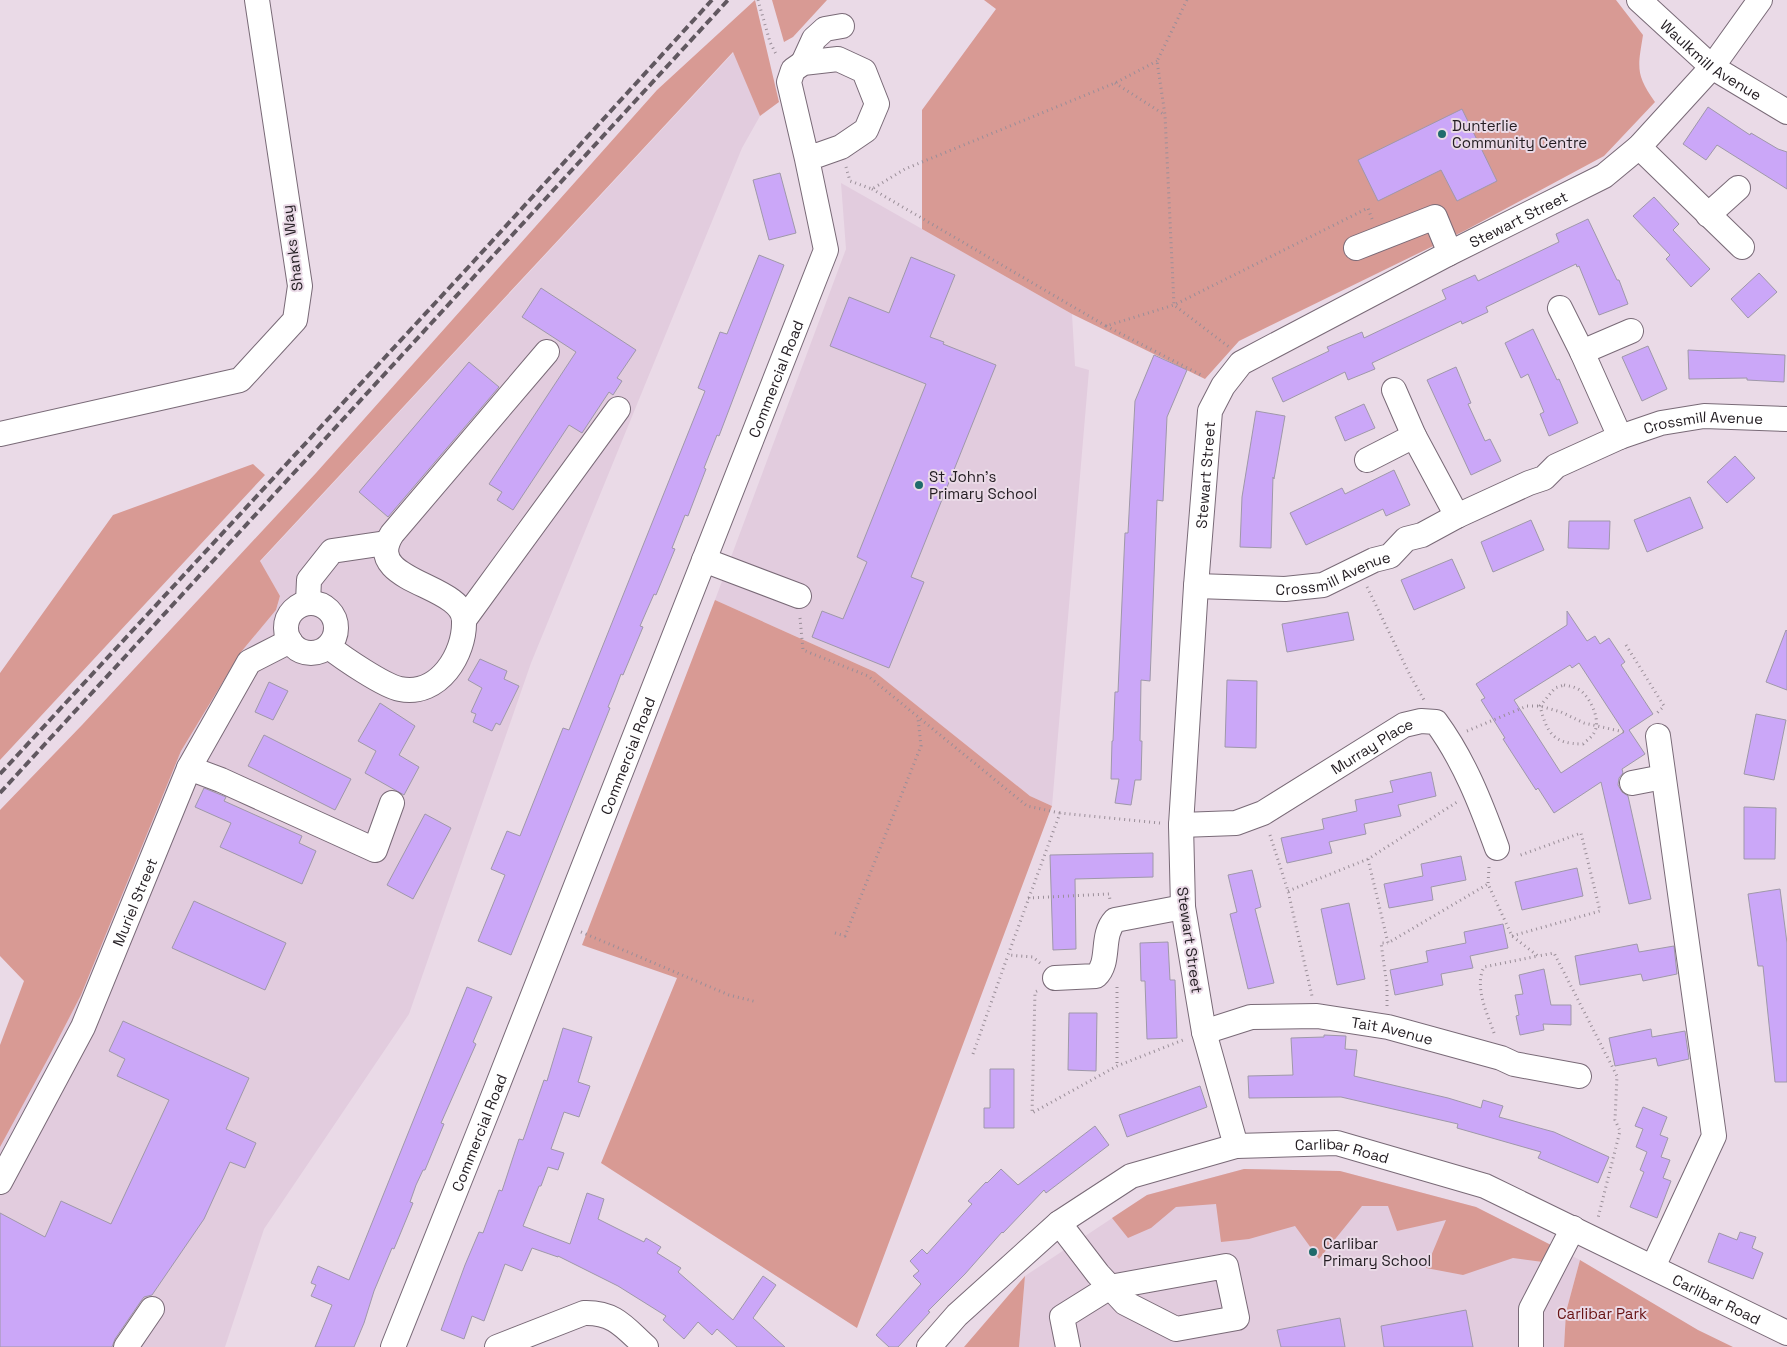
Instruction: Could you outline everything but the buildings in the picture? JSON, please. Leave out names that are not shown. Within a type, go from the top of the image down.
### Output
[{"type":"street","name":"Shanks Way","points":[[0,434],[240,380],[294,320],[300,286],[257,0]]},
{"type":"street","name":"Waulkmill Avenue","points":[[1639,0],[1712,68],[1787,112]]},
{"type":"street","name":"Stewart Street","points":[[1236,1146],[1204,1032],[1183,907],[1181,825],[1196,586],[1210,411],[1223,386],[1241,363],[1448,254],[1604,176],[1639,147],[1712,68],[1760,0]]},
{"type":"street","points":[[803,63],[814,39],[825,29],[842,26]]},
{"type":"street","points":[[789,82],[793,70],[803,63],[838,59],[864,71],[877,104],[866,130],[841,147],[807,159]]},
{"type":"street","name":"Commercial Road","points":[[393,1347],[826,250],[789,82]]},
{"type":"street","points":[[1639,147],[1742,247]]},
{"type":"street","points":[[1708,215],[1738,188]]},
{"type":"street","points":[[1356,248],[1435,217],[1448,254]]},
{"type":"street","points":[[1560,308],[1620,437]]},
{"type":"street","points":[[1582,352],[1632,331]]},
{"type":"street","points":[[329,647],[340,656],[391,686],[402,690],[426,686],[440,680],[452,664],[462,640],[464,620],[462,608],[398,572],[390,563],[386,554],[386,543],[547,352]]},
{"type":"street","points":[[1394,390],[1414,436],[1457,516]]},
{"type":"street","points":[[464,620],[618,410]]},
{"type":"street","name":"Crossmill Avenue","points":[[1196,586],[1286,589],[1323,585],[1374,560],[1390,556],[1406,539],[1422,535],[1457,516],[1544,478],[1556,466],[1620,437],[1661,423],[1704,416],[1787,419]]},
{"type":"street","points":[[1367,460],[1414,436]]},
{"type":"street","points":[[308,602],[310,580],[332,551],[386,543]]},
{"type":"street","points":[[704,560],[799,596]]},
{"type":"street","points":[[308,602],[321,604],[332,611],[337,623],[336,636],[329,647],[319,652],[308,653],[297,649],[290,641],[286,629],[288,616],[296,606],[308,602]]},
{"type":"street","name":"Muriel Street","points":[[0,1182],[82,1027],[189,768],[249,662],[290,641]]},
{"type":"street","name":"Murray Place","points":[[1181,825],[1236,823],[1263,813],[1404,724],[1421,721],[1442,730]]},
{"type":"street","points":[[1653,1267],[1714,1136],[1655,727]]},
{"type":"street","points":[[1442,730],[1476,791],[1501,857]]},
{"type":"street","points":[[189,768],[221,780],[374,850],[392,803]]},
{"type":"street","points":[[1632,783],[1663,777]]},
{"type":"street","points":[[1055,978],[1096,976],[1102,971],[1106,935],[1115,920],[1183,907]]},
{"type":"street","name":"Tait Avenue","points":[[1204,1032],[1251,1017],[1317,1016],[1388,1027],[1501,1058],[1514,1064],[1579,1076]]},
{"type":"street","name":"Carlibar Road","points":[[929,1347],[957,1315],[1059,1223],[1131,1176],[1236,1146],[1337,1143],[1485,1186],[1787,1333]]},
{"type":"street","points":[[1059,1223],[1098,1274],[1110,1287],[1125,1303],[1174,1338],[1237,1318],[1226,1266],[1110,1287],[1062,1317],[1068,1347]]},
{"type":"street","points":[[1531,1347],[1531,1310],[1583,1233]]},
{"type":"street","points":[[126,1347],[152,1309]]},
{"type":"street","points":[[497,1347],[584,1314],[597,1313],[614,1318],[646,1347]]},
{"type":"path","points":[[758,0],[770,42],[789,82]]},
{"type":"path","points":[[872,189],[906,169],[1116,83],[1156,61],[1187,0]]},
{"type":"path","points":[[1156,61],[1165,115],[1174,305]]},
{"type":"path","points":[[1116,83],[1165,115]]},
{"type":"path","points":[[841,147],[850,180],[872,189],[1106,326],[1223,386]]},
{"type":"path","points":[[1106,326],[1174,305],[1368,208],[1380,238]]},
{"type":"path","points":[[1174,305],[1232,348],[1241,363]]},
{"type":"path","points":[[1358,568],[1410,677],[1442,730],[1527,706],[1540,706],[1561,712],[1584,724],[1624,732]]},
{"type":"path","points":[[799,596],[803,650],[868,676],[1027,806],[1060,813]]},
{"type":"path","points":[[1626,645],[1664,706],[1655,727]]},
{"type":"path","points":[[1564,685],[1577,688],[1591,702],[1596,717],[1594,734],[1583,744],[1572,744],[1558,740],[1551,734],[1540,706],[1555,688],[1564,685]]},
{"type":"path","points":[[835,933],[845,936],[921,746],[918,717]]},
{"type":"path","points":[[1288,891],[1368,859],[1476,791]]},
{"type":"path","points":[[1263,813],[1288,891],[1317,1016]]},
{"type":"path","points":[[1388,1027],[1387,986],[1381,944],[1388,943],[1488,884],[1501,857],[1581,832],[1600,911],[1512,936]]},
{"type":"path","points":[[1368,859],[1388,943]]},
{"type":"path","points":[[1488,884],[1512,936],[1538,956]]},
{"type":"path","points":[[1028,898],[1109,894],[1115,920]]},
{"type":"path","points":[[561,924],[729,995],[757,1002]]},
{"type":"path","points":[[1501,1058],[1482,994],[1480,976],[1484,967],[1554,953],[1617,1076],[1615,1120],[1620,1132],[1583,1233]]},
{"type":"path","points":[[973,1054],[1008,955]]},
{"type":"path","points":[[1104,957],[1117,980],[1118,1066],[1204,1032]]},
{"type":"shaded area","points":[[734,52],[760,116],[742,148],[531,663],[409,1014],[264,1229],[225,1347],[0,1347],[0,1087],[51,1053],[81,995],[181,751],[241,652],[276,610],[280,596],[260,562]]},
{"type":"shaded area","name":"St John's Primary School","points":[[841,183],[1072,314],[1075,366],[1089,370],[1052,806],[1030,796],[875,672],[715,600],[846,249]]},
{"type":"shaded area","name":"Carlibar Primary School","points":[[1244,1169],[1340,1171],[1476,1207],[1580,1260],[1566,1312],[1564,1347],[1019,1347],[1025,1276],[1147,1195]]},
{"type":"green space","points":[[755,0],[779,102],[760,116],[733,52],[260,561],[280,596],[276,610],[241,652],[181,751],[81,995],[0,1147],[0,1045],[24,981],[0,956],[0,810],[82,725],[316,473],[657,90]]},
{"type":"green space","points":[[772,0],[827,0],[793,37],[784,42]]},
{"type":"green space","points":[[984,0],[1616,0],[1643,35],[1639,63],[1641,77],[1655,102],[1604,156],[1466,230],[1239,341],[1205,379],[1072,314],[922,229],[922,110],[996,9]]},
{"type":"green space","points":[[253,464],[265,475],[0,760],[0,673],[113,515]]},
{"type":"green space","points":[[715,600],[875,672],[1030,796],[1052,806],[857,1328],[601,1163],[677,978],[582,945]]},
{"type":"green space","points":[[1244,1169],[1340,1171],[1476,1207],[1551,1245],[1543,1262],[1513,1258],[1463,1275],[1426,1268],[1446,1220],[1397,1231],[1388,1206],[1362,1206],[1319,1259],[1295,1226],[1249,1239],[1221,1242],[1216,1204],[1176,1207],[1151,1228],[1128,1238],[1112,1218],[1147,1195]]},
{"type":"green space","name":"Carlibar Park","points":[[1580,1260],[1698,1330],[1733,1347],[1564,1347],[1566,1312]]},
{"type":"green space","points":[[1025,1276],[1019,1347],[964,1347]]},
{"type":"railway","points":[[0,774],[474,261],[712,0]]},
{"type":"railway","points":[[0,793],[728,0]]},
{"type":"place","name":"Dunterlie Community Centre","points":[[1442,134]]},
{"type":"place","name":"St John's Primary School","points":[[919,485]]},
{"type":"place","name":"Carlibar Primary School","points":[[1313,1252]]}]
